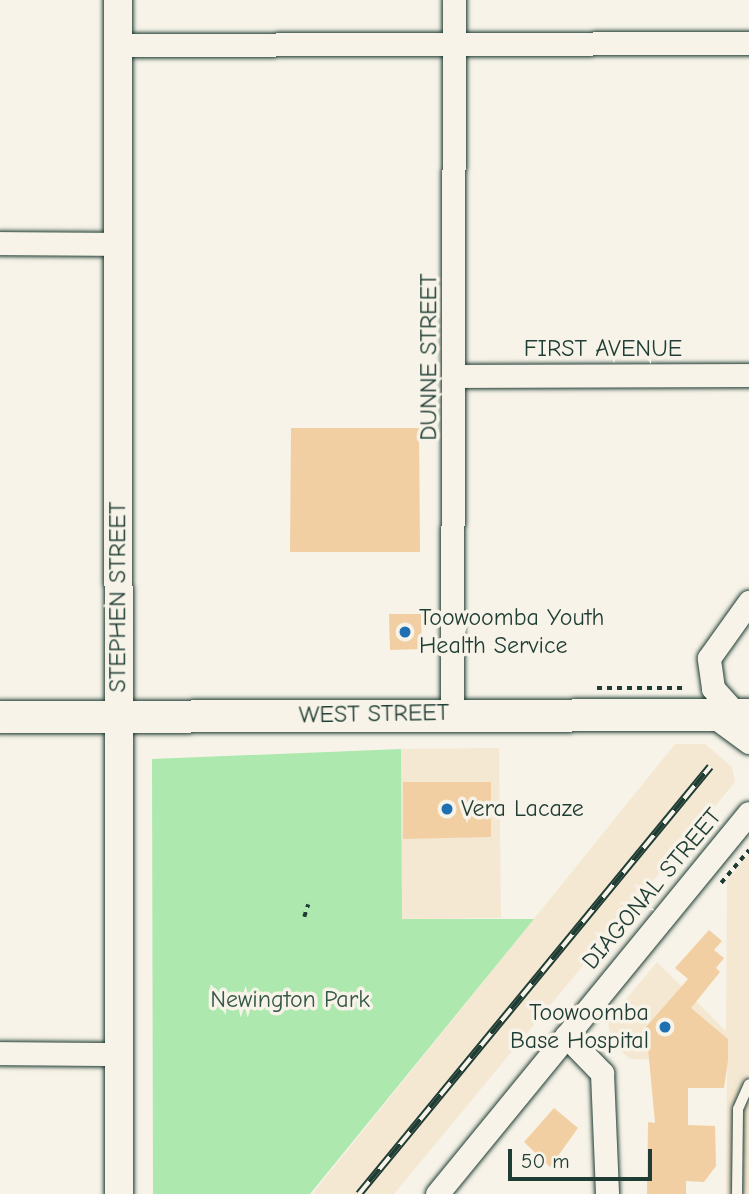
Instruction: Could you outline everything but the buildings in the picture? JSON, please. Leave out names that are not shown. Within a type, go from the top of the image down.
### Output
[{"type":"main road","name":"WEST STREET","points":[[2,722],[452,713],[736,721]]},
{"type":"street","name":"STEPHEN STREET","points":[[118,0],[119,1194]]},
{"type":"street","name":"DUNNE STREET","points":[[452,713],[456,376],[454,0]]},
{"type":"street","points":[[118,45],[749,43]]},
{"type":"street","points":[[0,243],[117,244]]},
{"type":"street","name":"FIRST AVENUE","points":[[456,376],[749,375]]},
{"type":"street","points":[[736,721],[713,688],[708,673],[714,644],[749,602]]},
{"type":"street","name":"DIAGONAL STREET","points":[[437,1194],[749,813]]},
{"type":"street","points":[[566,1036],[602,1073],[607,1194]]},
{"type":"street","points":[[0,1053],[119,1054]]},
{"type":"lane","points":[[737,1194],[738,1109],[749,1084]]},
{"type":"path","points":[[304,917],[308,905]]},
{"type":"shaded area","points":[[675,744],[705,744],[732,767],[735,782],[394,1194],[312,1194]]},
{"type":"shaded area","points":[[499,748],[501,918],[402,919],[401,749]]},
{"type":"shaded area","name":"Toowoomba Base Hospital","points":[[749,854],[749,1194],[726,1194],[727,1061],[630,1059],[611,1043],[608,1021],[657,962],[726,1031],[727,880]]},
{"type":"green space","name":"Newington Park","points":[[401,749],[402,919],[534,919],[310,1194],[153,1194],[152,759]]},
{"type":"railway","points":[[359,1194],[710,767]]},
{"type":"place","name":"Toowoomba Youth Health Service","points":[[405,632]]},
{"type":"place","name":"Vera Lacaze","points":[[447,809]]},
{"type":"place","name":"Toowoomba Base Hospital","points":[[665,1027]]}]
